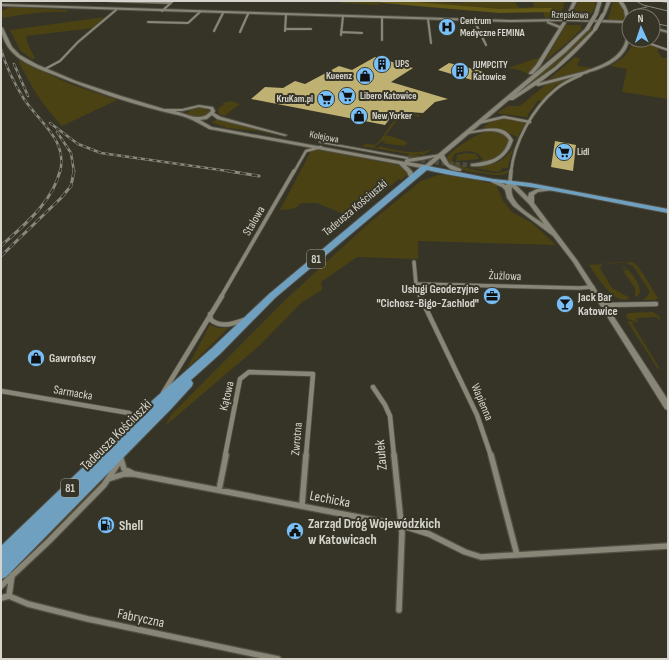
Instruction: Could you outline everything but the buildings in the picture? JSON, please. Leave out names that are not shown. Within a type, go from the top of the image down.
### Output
[{"type":"main road","name":"Tadeusza Kościuszki","points":[[1,556],[158,402],[216,351],[248,319],[309,264],[564,51],[587,28],[596,14],[600,1]]},
{"type":"main road","name":"Tadeusza Kościuszki","points":[[498,106],[528,90],[577,49],[595,28],[609,1]]},
{"type":"main road","points":[[548,21],[561,28]]},
{"type":"main road","points":[[518,89],[538,66],[565,21]]},
{"type":"main road","points":[[528,90],[548,82],[586,72]]},
{"type":"main road","points":[[441,155],[447,165],[459,170]]},
{"type":"main road","name":"Kolejowa","points":[[426,167],[459,170],[498,177],[510,182]]},
{"type":"main road","name":"Kolejowa","points":[[426,167],[493,181],[551,188],[668,211]]},
{"type":"main road","points":[[412,178],[445,172]]},
{"type":"main road","name":"Tadeusza Kościuszki","points":[[7,574],[168,406],[216,351]]},
{"type":"street","points":[[108,1],[171,3]]},
{"type":"street","points":[[162,11],[173,1]]},
{"type":"street","points":[[565,21],[575,1]]},
{"type":"street","name":"Rzepakowa","points":[[1,5],[382,18],[621,23]]},
{"type":"street","points":[[45,70],[62,59],[78,42],[116,10]]},
{"type":"street","points":[[148,22],[188,23],[200,12]]},
{"type":"street","points":[[214,30],[223,13]]},
{"type":"street","points":[[240,32],[248,14]]},
{"type":"street","points":[[548,21],[568,14]]},
{"type":"street","points":[[286,15],[285,30],[311,29]]},
{"type":"street","points":[[343,16],[341,34],[362,33]]},
{"type":"street","points":[[382,18],[382,40]]},
{"type":"street","points":[[428,19],[431,43]]},
{"type":"street","points":[[474,20],[486,45]]},
{"type":"street","points":[[1,28],[13,51],[45,70],[98,91],[161,110],[185,115],[184,112],[187,109]]},
{"type":"street","points":[[555,235],[514,205],[510,198],[508,190],[514,154],[522,134],[544,101],[560,86],[586,72],[601,67],[619,54],[624,48]]},
{"type":"street","points":[[161,110],[178,111],[195,106],[206,106],[212,109],[212,114]]},
{"type":"street","points":[[195,119],[212,114]]},
{"type":"street","points":[[212,114],[219,118],[294,137]]},
{"type":"street","name":"Kolejowa","points":[[185,115],[195,119],[205,126],[217,129],[301,143],[426,167]]},
{"type":"street","points":[[206,117],[207,122],[217,129]]},
{"type":"street","points":[[477,123],[504,117],[530,122]]},
{"type":"street","points":[[467,133],[498,130],[508,135],[511,140],[507,150],[502,156],[489,162],[473,165]]},
{"type":"street","points":[[315,141],[407,158]]},
{"type":"street","points":[[301,143],[306,150],[321,147]]},
{"type":"street","name":"Stalowa","points":[[158,402],[210,313],[251,247],[306,150]]},
{"type":"street","points":[[395,161],[422,159],[441,155]]},
{"type":"street","points":[[395,161],[407,168],[412,178]]},
{"type":"street","points":[[493,181],[504,186],[508,190]]},
{"type":"street","points":[[510,182],[531,203],[575,261],[593,287],[668,407]]},
{"type":"street","points":[[531,203],[531,194],[537,190],[551,188]]},
{"type":"street","name":"Wapienna","points":[[414,262],[416,284],[477,415],[489,448],[517,555]]},
{"type":"street","name":"Żużlowa","points":[[416,284],[579,288],[593,287]]},
{"type":"street","points":[[604,305],[656,304]]},
{"type":"street","points":[[210,313],[211,320],[221,325],[232,325],[248,319]]},
{"type":"street","name":"Kątowa","points":[[219,490],[240,379],[249,372],[313,374]]},
{"type":"street","name":"Zwrotna","points":[[302,505],[313,374]]},
{"type":"street","name":"Zaułek","points":[[373,388],[385,405],[390,416],[402,533],[399,610]]},
{"type":"street","name":"Sarmacka","points":[[1,391],[129,413],[139,421]]},
{"type":"street","points":[[122,454],[124,469],[134,474]]},
{"type":"street","points":[[1,586],[7,574],[48,541],[108,479],[122,454]]},
{"type":"street","name":"Lechicka","points":[[108,479],[124,474],[134,474],[400,525],[429,534],[465,552],[481,557],[668,546]]},
{"type":"street","points":[[1,598],[9,596],[7,574]]},
{"type":"street","name":"Fabryczna","points":[[9,596],[28,604],[88,619],[278,659]]},
{"type":"shaded area","points":[[341,1],[419,1],[463,3],[463,1],[515,2],[519,8],[534,7],[533,1],[566,2],[563,4],[564,7],[558,16],[545,18],[543,11],[490,11],[382,2],[379,5],[341,3]]},
{"type":"shaded area","points":[[579,1],[596,1],[593,11],[587,19],[608,20],[613,1],[619,3],[623,8],[621,8],[621,21],[570,19],[576,18],[570,18]]},
{"type":"shaded area","points":[[11,7],[69,10],[66,12],[41,13],[1,18],[1,11]]},
{"type":"shaded area","points":[[105,17],[93,28],[26,36],[28,45],[35,58],[32,59],[20,50],[10,30]]},
{"type":"shaded area","points":[[566,25],[582,25],[580,27],[582,28],[545,61]]},
{"type":"shaded area","points":[[590,28],[593,28],[548,72],[528,87],[521,90],[571,48]]},
{"type":"shaded area","points":[[659,48],[661,49],[657,50],[662,58],[668,58],[668,99],[622,92],[627,69],[610,66],[625,56],[630,49]]},
{"type":"shaded area","points":[[541,57],[528,74],[519,70],[508,68]]},
{"type":"shaded area","points":[[575,57],[581,59],[577,64],[578,66],[592,68],[549,79]]},
{"type":"shaded area","points":[[18,60],[70,84],[117,100],[62,126],[37,95]]},
{"type":"shaded area","points":[[572,78],[555,86],[542,101],[538,100],[527,116],[531,118],[497,113],[508,106],[520,106],[549,82]]},
{"type":"shaded area","points":[[230,101],[240,104],[224,116],[219,114],[218,109],[224,104],[222,103]]},
{"type":"shaded area","points":[[199,107],[210,110],[202,111],[210,111],[209,113],[198,117],[187,114],[191,109]]},
{"type":"shaded area","points":[[408,114],[420,115],[419,117],[407,115],[399,118],[385,135],[405,141],[407,142],[406,145],[400,146],[383,144],[386,142],[382,141],[374,147],[378,148],[380,146],[407,152],[421,152],[434,148],[423,155],[412,154],[424,157],[407,159],[409,154],[361,146],[366,144],[375,145],[393,122],[397,119],[402,116]]},
{"type":"shaded area","points":[[506,118],[523,121],[525,124],[515,144],[517,137],[501,129],[483,128],[492,120]]},
{"type":"shaded area","points":[[219,119],[279,135],[227,128],[211,122]]},
{"type":"shaded area","points":[[497,131],[507,136],[509,141],[501,154],[493,159],[478,163],[483,159],[477,153],[470,151],[461,152],[454,154],[452,160],[461,166],[474,170],[495,173],[508,171],[508,173],[496,175],[469,171],[455,167],[446,160],[452,152],[464,143],[483,132]]},
{"type":"shaded area","points":[[515,145],[508,168],[502,168],[498,172],[474,168],[496,163],[502,160],[512,151]]},
{"type":"shaded area","points":[[315,149],[398,165],[403,167],[408,174],[401,180],[399,179],[356,214],[344,214],[317,203],[301,203],[294,208],[280,210],[311,151]]},
{"type":"shaded area","points":[[466,153],[476,154],[479,159],[456,161],[457,155]]},
{"type":"shaded area","points":[[438,175],[483,180],[482,182],[496,184],[503,201],[512,212],[532,223],[556,245],[418,241],[418,259],[357,257],[321,282],[322,290],[302,302],[260,345],[165,426],[171,415],[284,301],[368,224],[421,181]]},
{"type":"shaded area","points":[[587,262],[590,265],[602,264],[600,268],[612,288],[630,298],[624,300],[611,294]]},
{"type":"shaded area","points":[[632,262],[638,266],[658,298],[655,300],[643,300],[649,294],[649,290],[633,266],[623,263]]},
{"type":"shaded area","points":[[624,267],[627,269],[637,281],[640,292],[637,297],[635,296],[635,288],[623,271],[627,270],[621,268]]},
{"type":"shaded area","points":[[653,312],[660,317],[660,321],[657,317],[636,318],[638,322],[628,319],[626,316],[628,313]]},
{"type":"shaded area","points":[[627,321],[636,322],[632,323],[660,369],[667,370],[658,369]]},
{"type":"shaded area","points":[[210,325],[218,328],[228,328],[190,366],[188,366]]},
{"type":"shaded area","points":[[102,479],[101,484],[22,563],[19,561]]},
{"type":"waterway","points":[[382,1],[499,11],[551,10]]},
{"type":"tunnel","points":[[407,158],[448,164],[473,165]]},
{"type":"tram line","points":[[636,1],[643,5],[668,11]]},
{"type":"tram line","points":[[643,8],[647,7]]},
{"type":"tram line","points":[[661,25],[668,26]]},
{"type":"railway","points":[[663,1],[668,2]]},
{"type":"railway","points":[[1,49],[8,69],[20,93],[30,108],[45,124],[56,141],[60,150],[60,172]]},
{"type":"railway","points":[[14,64],[28,96]]},
{"type":"railway","points":[[50,123],[78,144],[101,153],[228,171]]},
{"type":"railway","points":[[57,132],[71,153],[74,171]]},
{"type":"railway","points":[[1,246],[28,221],[44,203],[51,193],[60,171]]},
{"type":"railway","points":[[1,256],[61,198],[71,186],[74,171]]},
{"type":"railway","points":[[228,171],[235,172]]},
{"type":"railway","points":[[228,171],[259,176]]},
{"type":"place","name":"Centrum Medyczne FEMINA","points":[[447,27]]},
{"type":"place","name":"UPS","points":[[382,64]]},
{"type":"place","name":"JUMPCITY Katowice","points":[[460,71]]},
{"type":"place","name":"Kueenz","points":[[365,76]]},
{"type":"place","name":"Libero Katowice","points":[[347,96]]},
{"type":"place","name":"KruKam.pl","points":[[326,99]]},
{"type":"place","name":"New Yorker","points":[[359,116]]},
{"type":"place","name":"Lidl","points":[[564,152]]},
{"type":"place","name":"Usługi Geodezyjne \"Cichosz-Bigo-Zachlod\"","points":[[492,296]]},
{"type":"place","name":"Jack Bar Katowice","points":[[565,304]]},
{"type":"place","name":"Gawrońscy","points":[[36,358]]},
{"type":"place","name":"Shell","points":[[106,525]]},
{"type":"place","name":"Zarząd Dróg Wojewódzkich w Katowicach","points":[[295,531]]}]
